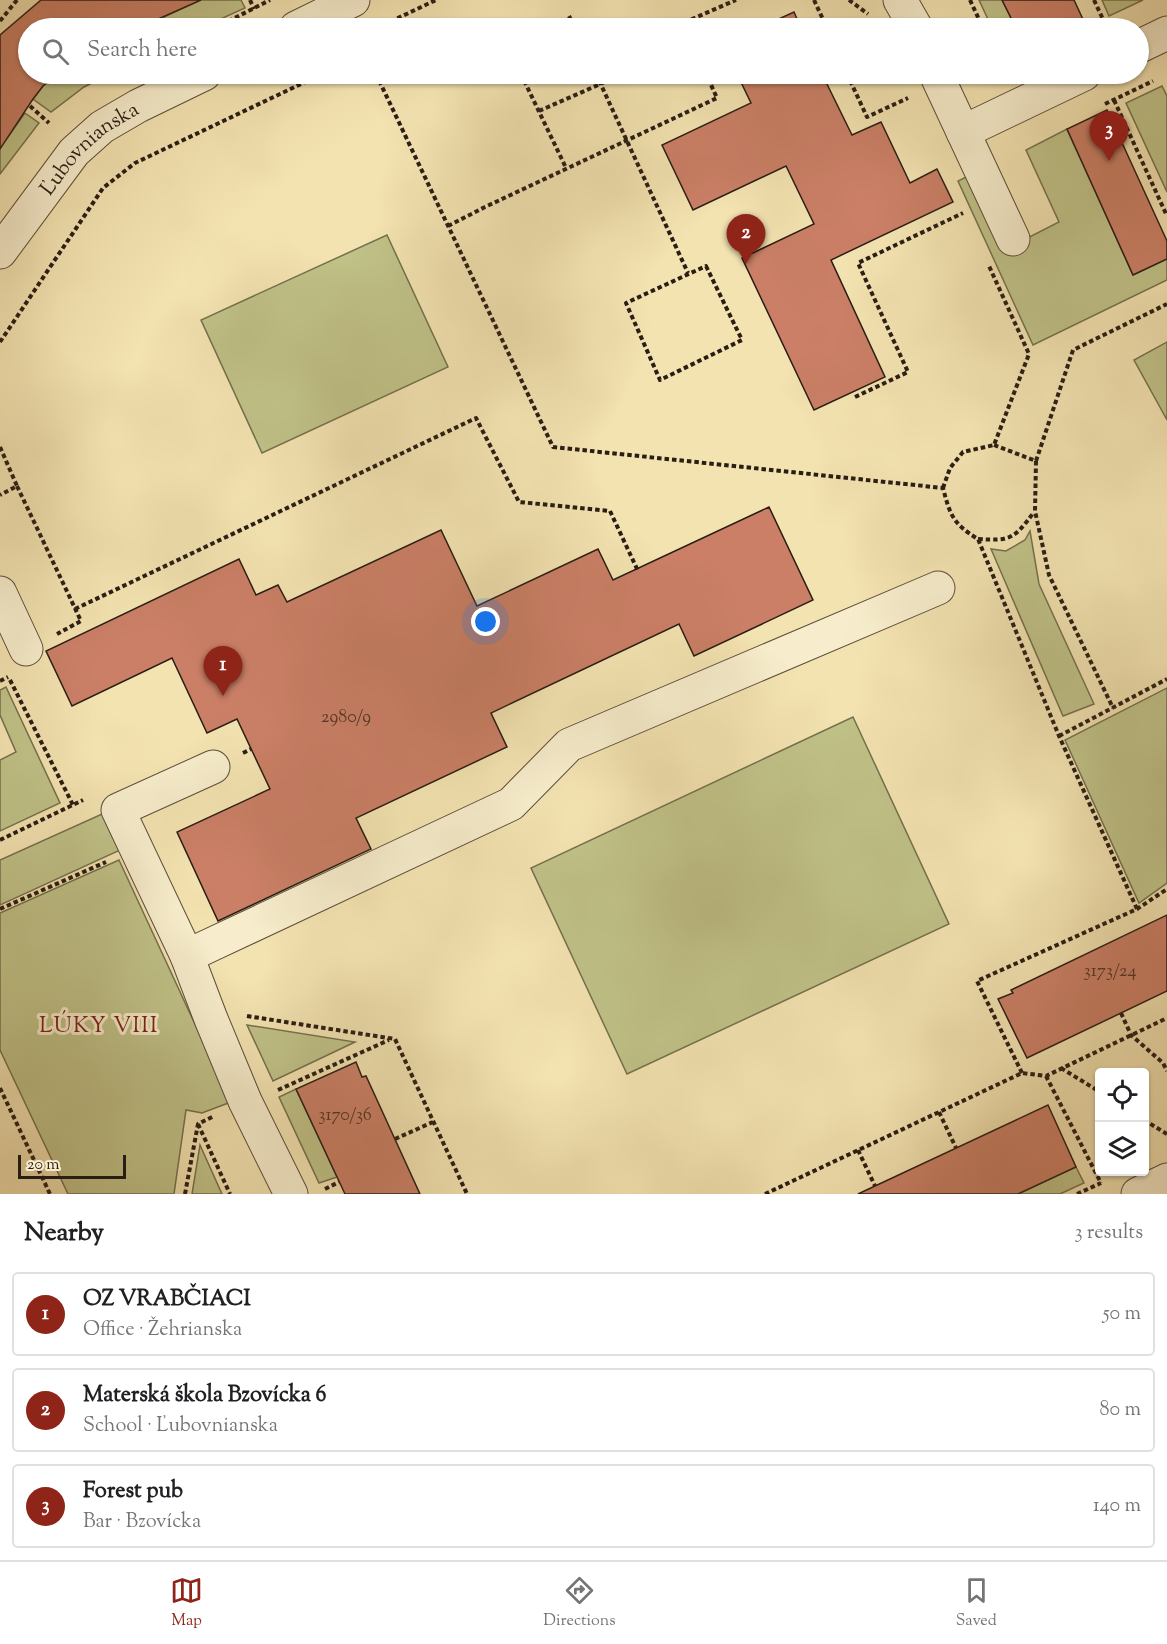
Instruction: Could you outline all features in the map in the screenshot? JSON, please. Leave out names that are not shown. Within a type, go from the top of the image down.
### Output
[{"type":"street","points":[[316,18],[353,0]]},
{"type":"street","points":[[900,0],[910,18]]},
{"type":"street","points":[[1149,42],[1167,33]]},
{"type":"street","name":"Ľubovnianska","points":[[0,252],[74,152],[102,126],[183,84]]},
{"type":"street","points":[[941,84],[1013,239]]},
{"type":"street","points":[[963,132],[1063,84]]},
{"type":"street","points":[[187,956],[512,804],[570,745],[938,588]]},
{"type":"street","points":[[0,593],[26,649]]},
{"type":"street","points":[[213,767],[118,810],[187,956],[211,1019],[257,1097],[305,1193]]},
{"type":"street","points":[[1138,1194],[1167,1180]]},
{"type":"path","points":[[0,21],[17,0]]},
{"type":"path","points":[[250,0],[254,9]]},
{"type":"path","points":[[236,18],[270,0]]},
{"type":"path","points":[[397,18],[436,0]]},
{"type":"path","points":[[695,18],[736,0]]},
{"type":"path","points":[[814,0],[822,18]]},
{"type":"path","points":[[970,0],[978,18]]},
{"type":"path","points":[[1094,0],[1102,18]]},
{"type":"path","points":[[0,342],[103,188],[135,163],[301,84]]},
{"type":"path","points":[[381,84],[553,447],[943,488]]},
{"type":"path","points":[[526,84],[566,168]]},
{"type":"path","points":[[539,111],[598,84]]},
{"type":"path","points":[[600,84],[688,273]]},
{"type":"path","points":[[448,226],[717,98],[711,84]]},
{"type":"path","points":[[852,84],[867,117],[911,96]]},
{"type":"path","points":[[1114,99],[1167,216]]},
{"type":"path","points":[[30,106],[49,123]]},
{"type":"path","points":[[855,397],[908,372],[858,263],[964,213],[960,204]]},
{"type":"path","points":[[984,256],[1029,354],[994,445]]},
{"type":"path","points":[[706,266],[742,340],[660,380],[626,303],[688,273],[706,266]]},
{"type":"path","points":[[1113,708],[1048,575],[1035,512],[1036,461],[1073,350],[1167,304]]},
{"type":"path","points":[[75,609],[476,418],[519,502],[610,510],[638,571]]},
{"type":"path","points":[[1035,512],[1018,533],[1000,540],[978,538],[962,529],[949,512],[943,488],[950,468],[963,452],[994,445],[1036,461]]},
{"type":"path","points":[[0,447],[81,621],[1,660],[73,805]]},
{"type":"path","points":[[0,495],[17,486]]},
{"type":"path","points":[[978,538],[1059,736],[1137,909]]},
{"type":"path","points":[[1059,736],[1167,679]]},
{"type":"path","points":[[0,840],[106,789],[118,810]]},
{"type":"path","points":[[0,909],[136,849]]},
{"type":"path","points":[[1022,1073],[977,981],[1137,909],[1167,889]]},
{"type":"path","points":[[211,1019],[232,1014],[395,1039],[467,1194]]},
{"type":"path","points":[[1121,1014],[1131,1035],[1162,1063],[1167,1071]]},
{"type":"path","points":[[765,1194],[1022,1073],[1046,1076],[1167,1018]]},
{"type":"path","points":[[198,1124],[391,1039]]},
{"type":"path","points":[[1061,1068],[1095,1089]]},
{"type":"path","points":[[1046,1076],[1101,1183]]},
{"type":"path","points":[[0,1088],[50,1194]]},
{"type":"path","points":[[939,1112],[956,1148]]},
{"type":"path","points":[[395,1139],[433,1122]]},
{"type":"path","points":[[1147,1122],[1167,1134]]},
{"type":"path","points":[[185,1194],[198,1124]]},
{"type":"path","points":[[198,1124],[230,1194]]},
{"type":"path","points":[[858,1150],[875,1186]]},
{"type":"path","points":[[305,1193],[339,1182]]},
{"type":"green space","points":[[200,0],[241,0],[245,8],[223,18],[164,17]]},
{"type":"green space","points":[[979,0],[1002,0],[1011,18],[987,18]]},
{"type":"green space","points":[[1102,0],[1143,0],[1109,16]]},
{"type":"green space","points":[[46,84],[90,84],[51,112],[33,99]]},
{"type":"green space","points":[[1162,86],[1167,96],[1167,192],[1126,103]]},
{"type":"green space","points":[[25,113],[39,123],[0,174],[0,148]]},
{"type":"green space","points":[[1067,129],[1133,275],[1167,259],[1167,280],[1033,345],[958,181],[974,173],[1008,248],[1059,222],[1026,150]]},
{"type":"green space","points":[[387,235],[448,367],[262,453],[201,320]]},
{"type":"green space","points":[[1167,342],[1167,420],[1134,360]]},
{"type":"green space","points":[[1030,531],[1039,584],[1094,704],[1063,716],[991,549],[1006,551],[1025,540]]},
{"type":"green space","points":[[6,687],[60,803],[0,831],[0,760],[16,752],[0,715],[0,690]]},
{"type":"green space","points":[[1167,688],[1167,883],[1139,903],[1065,740]]},
{"type":"green space","points":[[853,717],[949,924],[627,1074],[531,868]]},
{"type":"green space","points":[[111,810],[129,846],[0,905],[0,860]]},
{"type":"green space","points":[[119,860],[231,1102],[202,1113],[186,1110],[174,1194],[68,1194],[0,1050],[0,913]]},
{"type":"green space","points":[[247,1025],[355,1042],[273,1081]]},
{"type":"green space","points":[[296,1089],[337,1177],[319,1183],[279,1097]]},
{"type":"green space","points":[[200,1145],[222,1194],[192,1194]]},
{"type":"green space","points":[[1076,1167],[1084,1183],[1060,1194],[1018,1194]]},
{"type":"building","points":[[41,0],[201,0],[160,18],[20,18]]},
{"type":"building","points":[[1002,0],[1074,0],[1082,18],[1011,18]]},
{"type":"building","points":[[794,12],[797,18],[781,18]]},
{"type":"building","points":[[18,20],[18,84],[46,84],[0,149],[0,35]]},
{"type":"building","points":[[742,84],[827,84],[852,135],[881,122],[910,183],[937,169],[953,202],[831,260],[885,377],[814,410],[742,258],[814,224],[786,166],[693,210],[662,145],[751,103]]},
{"type":"building","points":[[1107,110],[1167,241],[1167,259],[1133,275],[1067,129]]},
{"type":"building","points":[[769,507],[813,600],[694,656],[679,624],[491,713],[507,747],[356,818],[371,849],[218,921],[177,832],[270,789],[237,719],[207,733],[172,658],[72,706],[46,651],[239,559],[256,595],[278,585],[287,602],[441,530],[477,606],[598,549],[613,580]]},
{"type":"building","points":[[1167,915],[1167,991],[1027,1058],[998,999],[1013,993],[1011,990]]},
{"type":"building","points":[[356,1062],[362,1077],[366,1076],[420,1194],[345,1194],[296,1089]]},
{"type":"building","points":[[1048,1105],[1076,1167],[1018,1194],[858,1194]]},
{"type":"place","name":"Forest pub","points":[[1109,161]]},
{"type":"place","name":"Materská škola Bzovícka 6","points":[[746,264]]},
{"type":"place","name":"OZ VRABČIACI","points":[[223,696]]},
{"type":"district","name":"LÚKY VIII","points":[[99,1024]]}]
